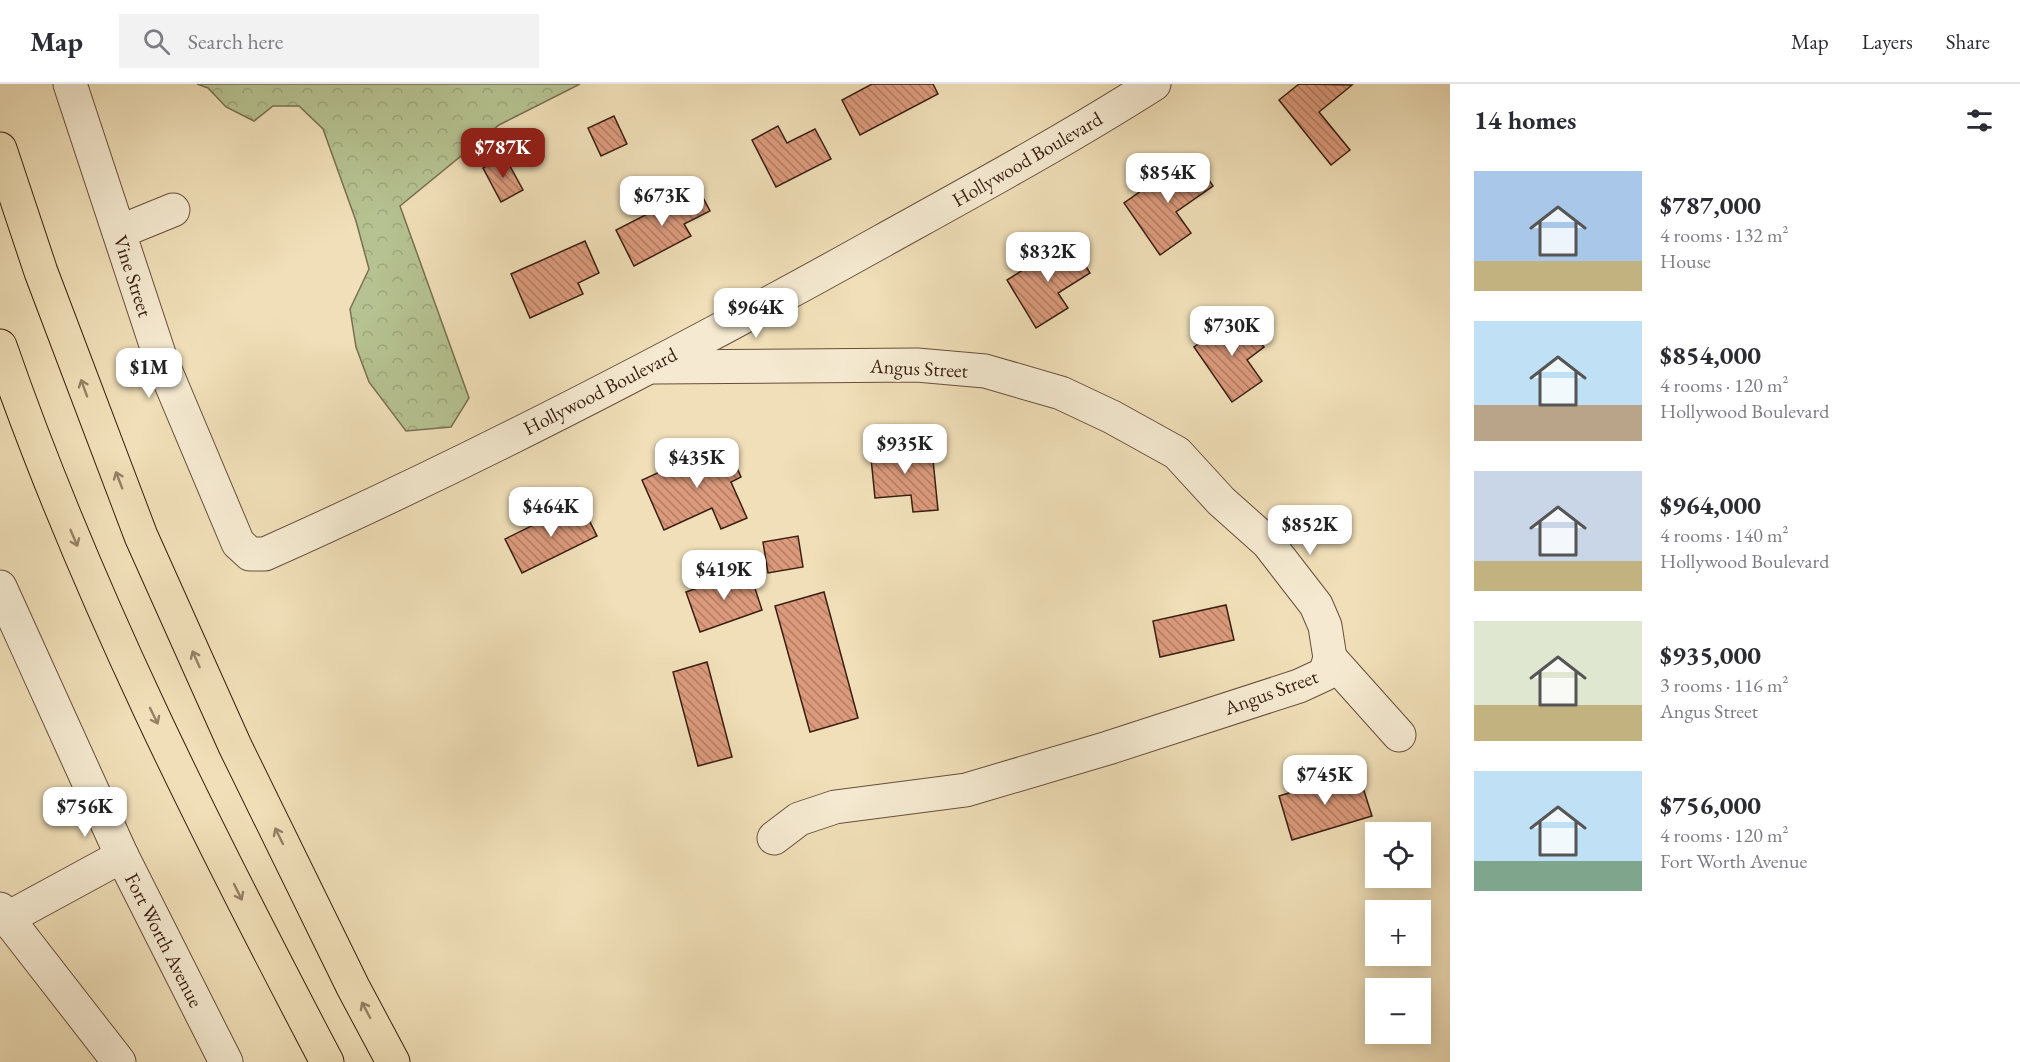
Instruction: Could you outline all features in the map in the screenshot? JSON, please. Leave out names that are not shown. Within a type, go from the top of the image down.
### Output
[{"type":"highway","points":[[0,149],[41,272],[141,536],[235,746],[353,987],[393,1062]]},
{"type":"highway","points":[[0,346],[34,445],[116,638],[239,894],[327,1062]]},
{"type":"street","name":"Hollywood Boulevard","points":[[322,529],[408,490],[648,367],[833,268],[1091,124],[1154,84]]},
{"type":"street","name":"Vine Street","points":[[74,95],[161,360],[238,543],[250,554],[266,554],[322,529]]},
{"type":"street","points":[[118,232],[173,210]]},
{"type":"street","name":"Angus Street","points":[[648,367],[917,365],[985,371],[1061,393],[1112,417],[1178,453],[1221,501],[1268,543],[1316,605],[1325,626],[1330,658],[1325,674],[1314,681],[1108,748],[966,790],[835,807],[799,819],[774,838]]},
{"type":"street","name":"Fort Worth Avenue","points":[[0,587],[122,856],[226,1062]]},
{"type":"street","points":[[1330,658],[1399,735]]},
{"type":"street","points":[[119,1062],[4,914],[122,856]]},
{"type":"green space","points":[[197,84],[580,84],[499,125],[400,206],[469,398],[451,427],[406,431],[369,382],[356,347],[350,309],[369,269],[356,221],[323,129],[299,106],[273,106],[254,121],[226,107],[208,88]]},
{"type":"building","points":[[872,84],[933,84],[938,94],[860,135],[842,100]]},
{"type":"building","points":[[1299,84],[1352,85],[1319,112],[1350,150],[1331,165],[1279,100]]},
{"type":"building","points":[[614,116],[627,144],[601,156],[588,128]]},
{"type":"building","points":[[778,126],[787,143],[815,129],[831,159],[776,187],[752,140]]},
{"type":"building","points":[[1192,155],[1213,186],[1176,212],[1191,233],[1160,255],[1124,203]]},
{"type":"building","points":[[505,157],[523,190],[501,202],[483,168]]},
{"type":"building","points":[[698,188],[710,211],[684,224],[691,236],[634,266],[616,230]]},
{"type":"building","points":[[1070,240],[1090,273],[1058,293],[1068,308],[1036,328],[1007,280]]},
{"type":"building","points":[[585,241],[599,273],[578,283],[583,294],[530,318],[511,274]]},
{"type":"building","points":[[1241,314],[1264,347],[1247,360],[1262,381],[1232,402],[1194,347]]},
{"type":"building","points":[[725,442],[741,477],[731,482],[747,518],[721,529],[712,508],[664,530],[642,480]]},
{"type":"building","points":[[913,444],[913,452],[932,450],[938,510],[913,512],[911,495],[875,498],[870,448]]},
{"type":"building","points":[[580,502],[597,536],[522,573],[505,539]]},
{"type":"building","points":[[798,536],[803,567],[768,573],[763,542]]},
{"type":"building","points":[[749,570],[762,610],[700,632],[686,592]]},
{"type":"building","points":[[824,592],[858,718],[810,732],[775,606]]},
{"type":"building","points":[[1226,605],[1234,640],[1160,657],[1153,621]]},
{"type":"building","points":[[707,662],[732,757],[698,766],[673,672]]},
{"type":"building","points":[[1358,772],[1372,816],[1292,840],[1279,796]]}]
